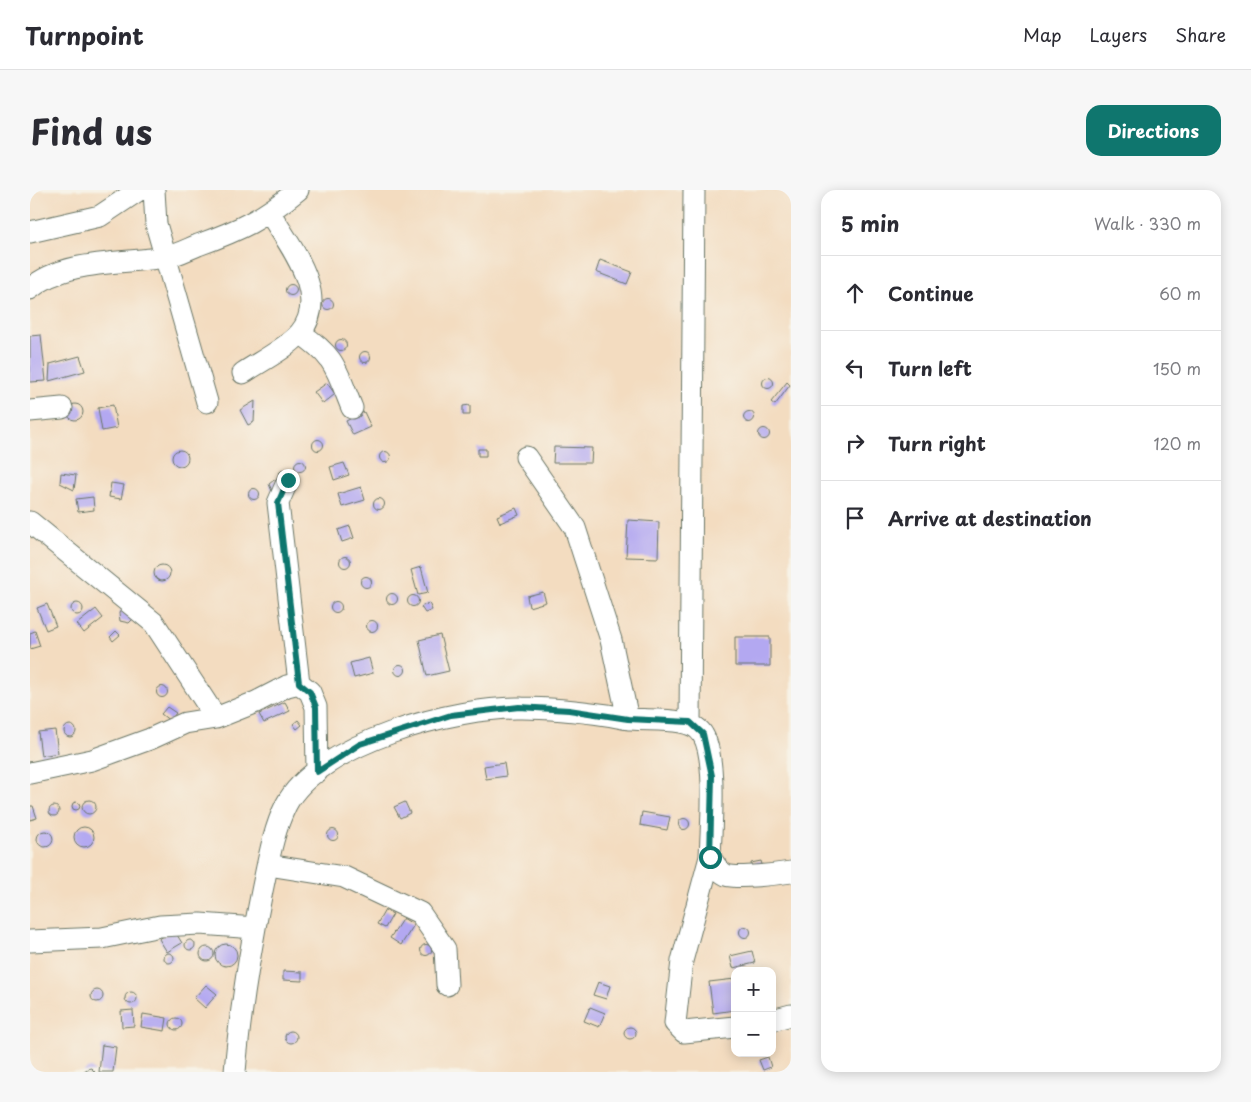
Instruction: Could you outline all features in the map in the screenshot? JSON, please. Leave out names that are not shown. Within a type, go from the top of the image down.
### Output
[{"type":"street","points":[[30,232],[100,216],[139,190]]},
{"type":"street","points":[[154,190],[156,224],[207,402]]},
{"type":"street","points":[[30,289],[57,275],[83,266],[167,257],[238,231],[270,213],[298,190]]},
{"type":"street","points":[[690,722],[694,190]]},
{"type":"street","points":[[243,373],[300,333],[307,319],[311,303],[306,274],[270,213]]},
{"type":"street","points":[[300,333],[321,348],[333,362],[352,408]]},
{"type":"street","points":[[30,411],[62,408]]},
{"type":"street","points":[[526,457],[575,528],[611,640],[628,719]]},
{"type":"street","points":[[288,480],[278,503],[299,683],[310,692],[316,707],[317,772]]},
{"type":"street","points":[[30,522],[154,623],[216,718]]},
{"type":"street","points":[[30,773],[92,760],[150,739],[185,722],[216,718],[256,702],[287,686],[299,683]]},
{"type":"street","points":[[235,1072],[238,1034],[255,928],[271,849],[286,804],[317,772],[360,744],[451,715],[519,707],[569,710],[628,719],[690,722],[703,734],[712,776],[710,857],[682,961],[675,1023],[684,1032],[731,1027]]},
{"type":"street","points":[[710,857],[715,867],[727,875],[754,876],[791,872]]},
{"type":"street","points":[[268,865],[344,877],[420,914],[445,949],[448,985]]},
{"type":"street","points":[[30,940],[102,938],[160,926],[200,924],[255,928]]},
{"type":"street","points":[[776,1019],[791,1015]]},
{"type":"building","points":[[600,260],[632,272],[627,284],[596,272]]},
{"type":"building","points":[[291,284],[297,290],[291,296],[285,290]]},
{"type":"building","points":[[328,298],[334,304],[328,310],[322,304]]},
{"type":"building","points":[[41,335],[46,381],[30,382],[30,336]]},
{"type":"building","points":[[341,339],[347,345],[341,351],[335,345]]},
{"type":"building","points":[[365,351],[371,357],[365,363],[359,357]]},
{"type":"building","points":[[80,356],[85,371],[49,381],[50,364]]},
{"type":"building","points":[[768,377],[774,383],[768,389],[762,383]]},
{"type":"building","points":[[787,382],[790,385],[775,405],[771,402]]},
{"type":"building","points":[[327,383],[335,394],[323,404],[314,392]]},
{"type":"building","points":[[255,401],[254,422],[248,425],[240,410]]},
{"type":"building","points":[[72,404],[78,404],[83,409],[81,418],[72,420],[67,415],[67,409]]},
{"type":"building","points":[[113,405],[117,428],[102,431],[98,408]]},
{"type":"building","points":[[470,405],[470,415],[463,415],[463,406]]},
{"type":"building","points":[[749,411],[755,417],[749,423],[743,417]]},
{"type":"building","points":[[364,412],[371,427],[353,435],[346,421]]},
{"type":"building","points":[[764,428],[770,434],[764,440],[758,434]]},
{"type":"building","points":[[318,439],[324,445],[318,451],[312,445]]},
{"type":"building","points":[[554,447],[592,448],[591,463],[553,463]]},
{"type":"building","points":[[478,449],[486,449],[486,456],[478,456]]},
{"type":"building","points":[[180,450],[186,452],[188,458],[186,464],[180,466],[174,464],[172,458],[174,452]]},
{"type":"building","points":[[385,451],[391,457],[385,463],[379,457]]},
{"type":"building","points":[[300,460],[306,466],[300,472],[294,466]]},
{"type":"building","points":[[344,463],[349,475],[334,480],[330,467]]},
{"type":"building","points":[[61,473],[76,475],[74,490],[60,483]]},
{"type":"building","points":[[274,480],[277,481],[272,491],[269,484]]},
{"type":"building","points":[[111,483],[124,485],[121,499],[109,497]]},
{"type":"building","points":[[361,487],[365,500],[342,507],[338,494]]},
{"type":"building","points":[[254,488],[260,494],[254,500],[248,494]]},
{"type":"building","points":[[93,497],[94,510],[78,512],[76,499]]},
{"type":"building","points":[[379,498],[385,504],[379,510],[373,504]]},
{"type":"building","points":[[516,508],[519,515],[500,523],[497,516]]},
{"type":"building","points":[[628,520],[659,522],[658,558],[626,557]]},
{"type":"building","points":[[350,526],[354,538],[342,542],[338,530]]},
{"type":"building","points":[[345,556],[351,562],[345,568],[339,562]]},
{"type":"building","points":[[162,565],[170,573],[162,581],[154,573]]},
{"type":"building","points":[[421,567],[428,593],[418,595],[411,570]]},
{"type":"building","points":[[366,576],[372,582],[366,588],[360,582]]},
{"type":"building","points":[[543,592],[546,602],[529,607],[527,596]]},
{"type":"building","points":[[392,593],[398,599],[392,605],[386,599]]},
{"type":"building","points":[[413,595],[419,601],[413,607],[407,601]]},
{"type":"building","points":[[336,601],[342,607],[336,613],[330,607]]},
{"type":"building","points":[[77,603],[83,609],[77,615],[71,609]]},
{"type":"building","points":[[429,603],[432,610],[425,613],[421,607]]},
{"type":"building","points":[[47,604],[56,626],[46,630],[37,608]]},
{"type":"building","points":[[96,609],[103,618],[84,633],[77,624]]},
{"type":"building","points":[[121,610],[133,619],[129,623],[120,621],[119,613]]},
{"type":"building","points":[[372,620],[378,626],[372,632],[366,626]]},
{"type":"building","points":[[35,631],[40,646],[30,649],[30,633]]},
{"type":"building","points":[[116,631],[120,635],[113,641],[110,637]]},
{"type":"building","points":[[440,635],[449,671],[427,676],[419,640]]},
{"type":"building","points":[[735,637],[770,637],[770,666],[735,666]]},
{"type":"building","points":[[369,658],[373,673],[354,678],[350,663]]},
{"type":"building","points":[[400,664],[406,670],[400,676],[394,670]]},
{"type":"building","points":[[160,687],[164,687],[167,692],[166,696],[160,697],[157,694],[157,690]]},
{"type":"building","points":[[285,702],[290,711],[264,723],[259,714]]},
{"type":"building","points":[[167,707],[176,713],[170,721],[161,714]]},
{"type":"building","points":[[298,720],[302,725],[297,729],[293,724]]},
{"type":"building","points":[[70,725],[76,731],[70,737],[64,731]]},
{"type":"building","points":[[55,730],[58,753],[41,756],[38,732]]},
{"type":"building","points":[[504,763],[506,776],[486,779],[484,766]]},
{"type":"building","points":[[86,800],[92,800],[96,807],[92,814],[86,814],[82,810],[82,804]]},
{"type":"building","points":[[76,802],[80,806],[76,810],[72,806]]},
{"type":"building","points":[[405,802],[410,813],[400,818],[394,807]]},
{"type":"building","points":[[30,806],[33,806],[37,818],[30,820]]},
{"type":"building","points":[[52,806],[56,806],[59,811],[58,815],[52,816],[49,813],[49,809]]},
{"type":"building","points":[[642,812],[670,817],[667,830],[640,825]]},
{"type":"building","points":[[684,818],[690,824],[684,830],[678,824]]},
{"type":"building","points":[[84,827],[91,830],[94,837],[91,844],[84,847],[77,844],[74,837],[77,830]]},
{"type":"building","points":[[333,829],[339,835],[333,841],[327,835]]},
{"type":"building","points":[[45,831],[51,833],[53,839],[51,845],[45,847],[39,845],[37,839],[39,833]]},
{"type":"building","points":[[761,861],[763,868],[752,869],[751,863]]},
{"type":"building","points":[[385,910],[393,914],[385,928],[377,924]]},
{"type":"building","points":[[403,918],[414,925],[401,945],[390,938]]},
{"type":"building","points":[[745,926],[751,932],[745,938],[739,932]]},
{"type":"building","points":[[174,930],[182,943],[167,952],[159,939]]},
{"type":"building","points":[[188,940],[192,940],[195,945],[194,949],[188,950],[185,947],[185,943]]},
{"type":"building","points":[[226,944],[234,947],[237,955],[234,963],[226,966],[218,963],[215,955],[218,947]]},
{"type":"building","points":[[426,944],[432,950],[426,956],[420,950]]},
{"type":"building","points":[[204,947],[210,947],[214,954],[210,961],[204,961],[200,957],[200,951]]},
{"type":"building","points":[[752,951],[755,963],[733,967],[730,956]]},
{"type":"building","points":[[167,953],[171,953],[174,958],[173,962],[167,963],[164,960],[164,956]]},
{"type":"building","points":[[283,971],[302,972],[302,981],[283,980]]},
{"type":"building","points":[[731,979],[731,1011],[713,1013],[709,982]]},
{"type":"building","points":[[598,982],[610,986],[606,999],[593,995]]},
{"type":"building","points":[[206,985],[217,994],[205,1008],[194,998]]},
{"type":"building","points":[[97,990],[103,996],[97,1002],[91,996]]},
{"type":"building","points":[[131,992],[137,998],[131,1004],[125,998]]},
{"type":"building","points":[[590,1007],[605,1013],[599,1027],[584,1021]]},
{"type":"building","points":[[133,1010],[134,1026],[122,1027],[121,1011]]},
{"type":"building","points":[[143,1014],[167,1018],[165,1031],[141,1027]]},
{"type":"building","points":[[176,1018],[182,1024],[176,1030],[170,1024]]},
{"type":"building","points":[[630,1027],[636,1033],[630,1039],[624,1033]]},
{"type":"building","points":[[291,1031],[297,1037],[291,1043],[285,1037]]},
{"type":"building","points":[[102,1045],[116,1047],[113,1072],[99,1072]]},
{"type":"building","points":[[768,1057],[771,1067],[763,1070],[759,1060]]},
{"type":"building","points":[[91,1068],[95,1072],[83,1072],[87,1069]]},
{"type":"route","points":[[288,480],[278,503],[299,683],[310,692],[316,707],[317,772],[360,744],[451,715],[519,707],[569,710],[612,715],[628,719],[690,722],[703,734],[712,776],[710,857]]}]
